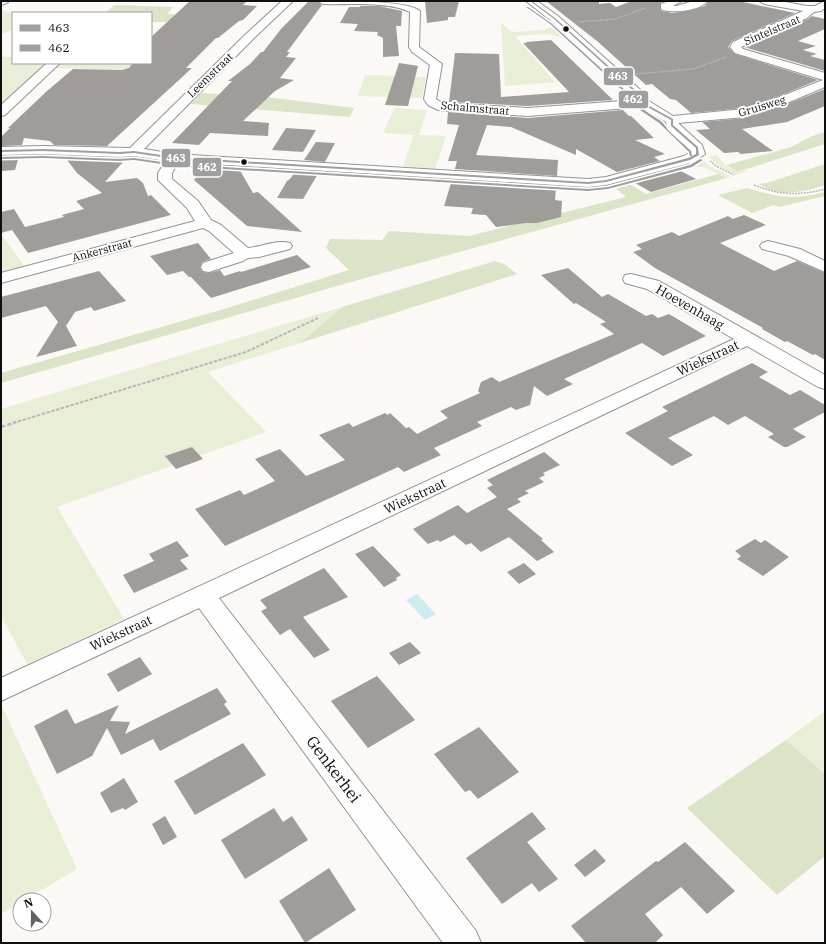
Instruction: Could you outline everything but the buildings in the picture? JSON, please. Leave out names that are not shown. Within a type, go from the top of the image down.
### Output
[{"type":"street","name":"Leemstraat","points":[[134,152],[245,41],[288,1]]},
{"type":"street","name":"Schalmstraat","points":[[323,1],[398,4],[412,8],[415,11],[414,47],[436,64],[430,99],[438,106],[528,112],[643,103]]},
{"type":"street","points":[[1,151],[43,150],[119,153],[134,152],[175,158],[198,158],[588,183],[606,181],[689,159],[698,154],[697,148],[672,125],[672,120],[662,116],[653,108],[643,103],[641,97],[554,18],[531,1]]},
{"type":"street","points":[[677,1],[665,6],[666,8],[681,10],[703,1]]},
{"type":"street","points":[[764,1],[807,9]]},
{"type":"street","name":"Sintelstraat","points":[[825,4],[817,8],[807,9],[809,12],[803,16],[737,44],[735,47],[738,51],[825,77]]},
{"type":"street","points":[[1,112],[53,64]]},
{"type":"street","name":"Gruisweg","points":[[672,120],[745,113],[771,105],[825,84]]},
{"type":"street","points":[[175,158],[165,173],[165,180],[195,208],[202,217],[204,223],[215,228],[244,253]]},
{"type":"street","name":"Ankerstraat","points":[[1,278],[204,223]]},
{"type":"street","points":[[209,267],[237,258],[244,253],[260,252],[284,246]]},
{"type":"street","points":[[768,246],[794,252],[825,267]]},
{"type":"street","name":"Hoevenhaag","points":[[631,279],[653,285],[748,339]]},
{"type":"street","name":"Wiekstraat","points":[[1,690],[748,339],[825,383]]},
{"type":"street","name":"Genkerhei","points":[[204,595],[464,943]]},
{"type":"path","points":[[575,22],[616,19],[645,8]]},
{"type":"path","points":[[633,74],[693,69],[729,57]]},
{"type":"path","points":[[698,154],[734,175]]},
{"type":"path","points":[[754,185],[775,193],[789,196],[825,189]]},
{"type":"path","points":[[1,426],[246,352],[318,318]]},
{"type":"green space","points":[[114,5],[173,7],[167,14],[183,15],[178,22],[152,22],[152,12],[107,12]]},
{"type":"green space","points":[[1,10],[12,13],[12,30],[1,34]]},
{"type":"green space","points":[[501,23],[512,32],[544,30],[553,26],[566,38],[547,34],[515,36],[555,82],[505,86]]},
{"type":"green space","points":[[1,57],[12,57],[12,64],[46,64],[4,102],[1,100]]},
{"type":"green space","points":[[59,64],[145,64],[138,70],[55,68]]},
{"type":"green space","points":[[365,75],[426,77],[422,98],[358,96]]},
{"type":"green space","points":[[201,93],[266,97],[354,108],[350,117],[191,104]]},
{"type":"green space","points":[[395,108],[427,110],[419,135],[446,136],[435,169],[403,166],[414,135],[383,133]]},
{"type":"green space","points":[[825,132],[825,144],[737,172],[727,165],[791,147],[812,136]]},
{"type":"green space","points":[[716,155],[728,167],[737,172],[747,170],[736,175],[719,166],[709,157]]},
{"type":"green space","points":[[702,159],[709,166],[731,176],[727,178],[704,167],[694,167],[687,163]]},
{"type":"green space","points":[[825,164],[825,185],[817,188],[783,192],[775,191],[759,184],[767,183]]},
{"type":"green space","points":[[718,174],[727,178],[358,280],[1,383],[1,373],[224,309],[349,270],[326,248],[330,239],[382,240],[389,231],[469,236],[626,197],[614,187],[628,183],[646,194]]},
{"type":"green space","points":[[747,188],[786,197],[814,195],[825,192],[825,196],[779,207],[773,205],[752,213],[718,195]]},
{"type":"green space","points":[[1,234],[24,266],[1,272]]},
{"type":"green space","points":[[495,261],[504,264],[517,274],[300,343],[342,307]]},
{"type":"green space","points":[[342,307],[300,343],[208,372],[266,432],[57,507],[124,619],[27,664],[1,616],[1,409]]},
{"type":"green space","points":[[1,704],[77,869],[38,892],[12,892],[12,908],[1,914]]},
{"type":"green space","points":[[825,711],[825,774],[786,740]]},
{"type":"green space","points":[[786,740],[825,774],[825,856],[777,895],[687,808]]},
{"type":"water","points":[[417,594],[436,614],[425,620],[406,600]]},
{"type":"transit line","name":"463","points":[[531,1],[554,18],[641,97],[643,103],[672,120],[672,125],[697,148],[698,154]]},
{"type":"transit line","name":"462","points":[[527,7],[550,23],[635,101],[641,110],[660,122],[690,152],[691,155]]},
{"type":"transit line","name":"463","points":[[1,151],[43,150],[119,153],[134,152],[175,158],[588,183],[606,181],[689,159],[698,154]]},
{"type":"transit line","name":"462","points":[[1,158],[43,157],[119,160],[134,159],[175,165],[588,190],[608,188],[691,166],[701,160]]}]
